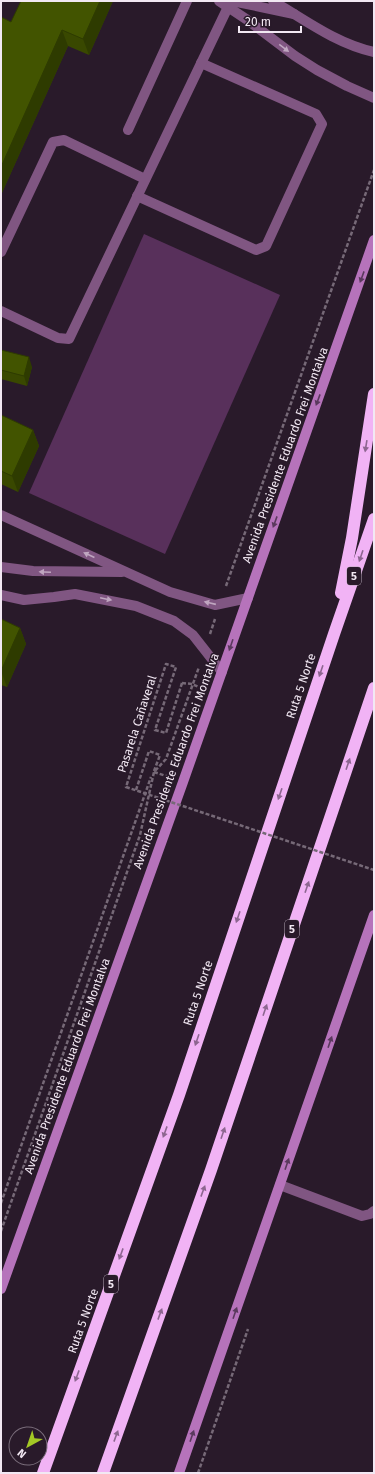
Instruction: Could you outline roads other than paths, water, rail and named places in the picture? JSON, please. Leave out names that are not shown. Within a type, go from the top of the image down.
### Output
[{"type":"highway","points":[[334,634],[352,538],[374,394]]},
{"type":"highway","name":"Ruta 5 Norte","points":[[43,1473],[179,1095],[374,519]]},
{"type":"highway","name":"5","points":[[103,1473],[214,1163],[374,688]]},
{"type":"main road","name":"Avenida Presidente Eduardo Frei Montalva","points":[[1,1289],[4,1273],[222,672],[374,240]]},
{"type":"main road","points":[[179,1473],[374,915]]},
{"type":"lane","points":[[128,130],[187,1]]},
{"type":"lane","points":[[218,1],[246,19],[295,56],[311,66],[347,86],[374,98]]},
{"type":"lane","points":[[272,1],[322,32],[341,41],[374,52]]},
{"type":"lane","points":[[1,310],[58,338],[69,339],[228,7],[237,2],[294,14]]},
{"type":"lane","points":[[137,196],[256,250],[266,246],[322,124],[316,114],[201,63]]},
{"type":"lane","points":[[1,252],[53,142],[64,140],[145,179]]},
{"type":"lane","points":[[1,515],[170,592],[215,605],[248,598]]},
{"type":"lane","points":[[1,567],[33,571],[126,572]]},
{"type":"lane","points":[[1,595],[24,600],[75,594],[136,606],[174,621],[193,635],[222,672]]},
{"type":"lane","points":[[280,1185],[362,1216],[370,1214],[374,1211]]}]
